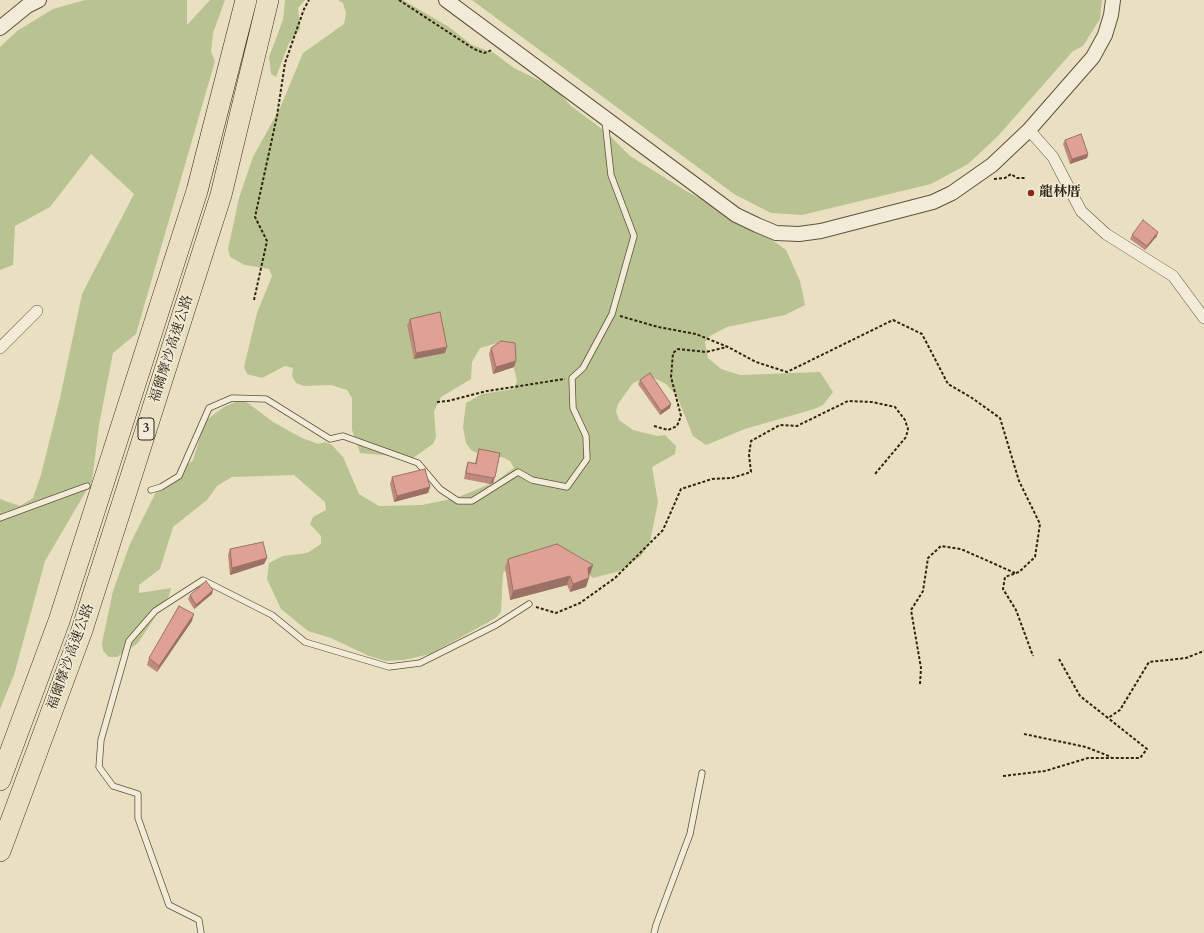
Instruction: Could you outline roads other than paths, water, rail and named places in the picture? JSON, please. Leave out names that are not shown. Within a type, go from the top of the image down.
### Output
[{"type":"highway","name":"福爾摩沙高速公路","points":[[0,780],[59,621],[197,191],[246,0]]},
{"type":"highway","name":"福爾摩沙高速公路","points":[[0,851],[82,630],[221,195],[268,0]]},
{"type":"street","points":[[0,28],[27,6],[38,0]]},
{"type":"street","points":[[446,0],[736,215],[776,233],[799,234],[821,231],[933,202],[952,193],[992,165],[1029,130],[1093,57],[1105,35],[1111,15],[1113,0]]},
{"type":"street","points":[[1029,130],[1053,157],[1081,211],[1106,234],[1173,276],[1204,318]]},
{"type":"street","points":[[0,348],[38,311]]},
{"type":"lane","points":[[150,490],[162,487],[180,476],[209,408],[232,398],[266,399],[330,439],[343,436],[418,463],[440,490],[458,501],[472,501],[518,472],[532,480],[567,487],[587,458],[586,436],[573,408],[572,378],[584,368],[612,314],[634,236],[611,175],[604,117]]},
{"type":"lane","points":[[0,518],[86,486]]},
{"type":"lane","points":[[201,933],[199,920],[169,905],[138,818],[138,794],[113,786],[99,767],[101,740],[129,641],[155,611],[203,580],[272,615],[304,642],[389,667],[420,663],[496,625],[529,604]]},
{"type":"lane","points":[[654,933],[690,834],[702,773]]},
{"type":"place","name":"龍林厝","points":[[1031,193]]}]
